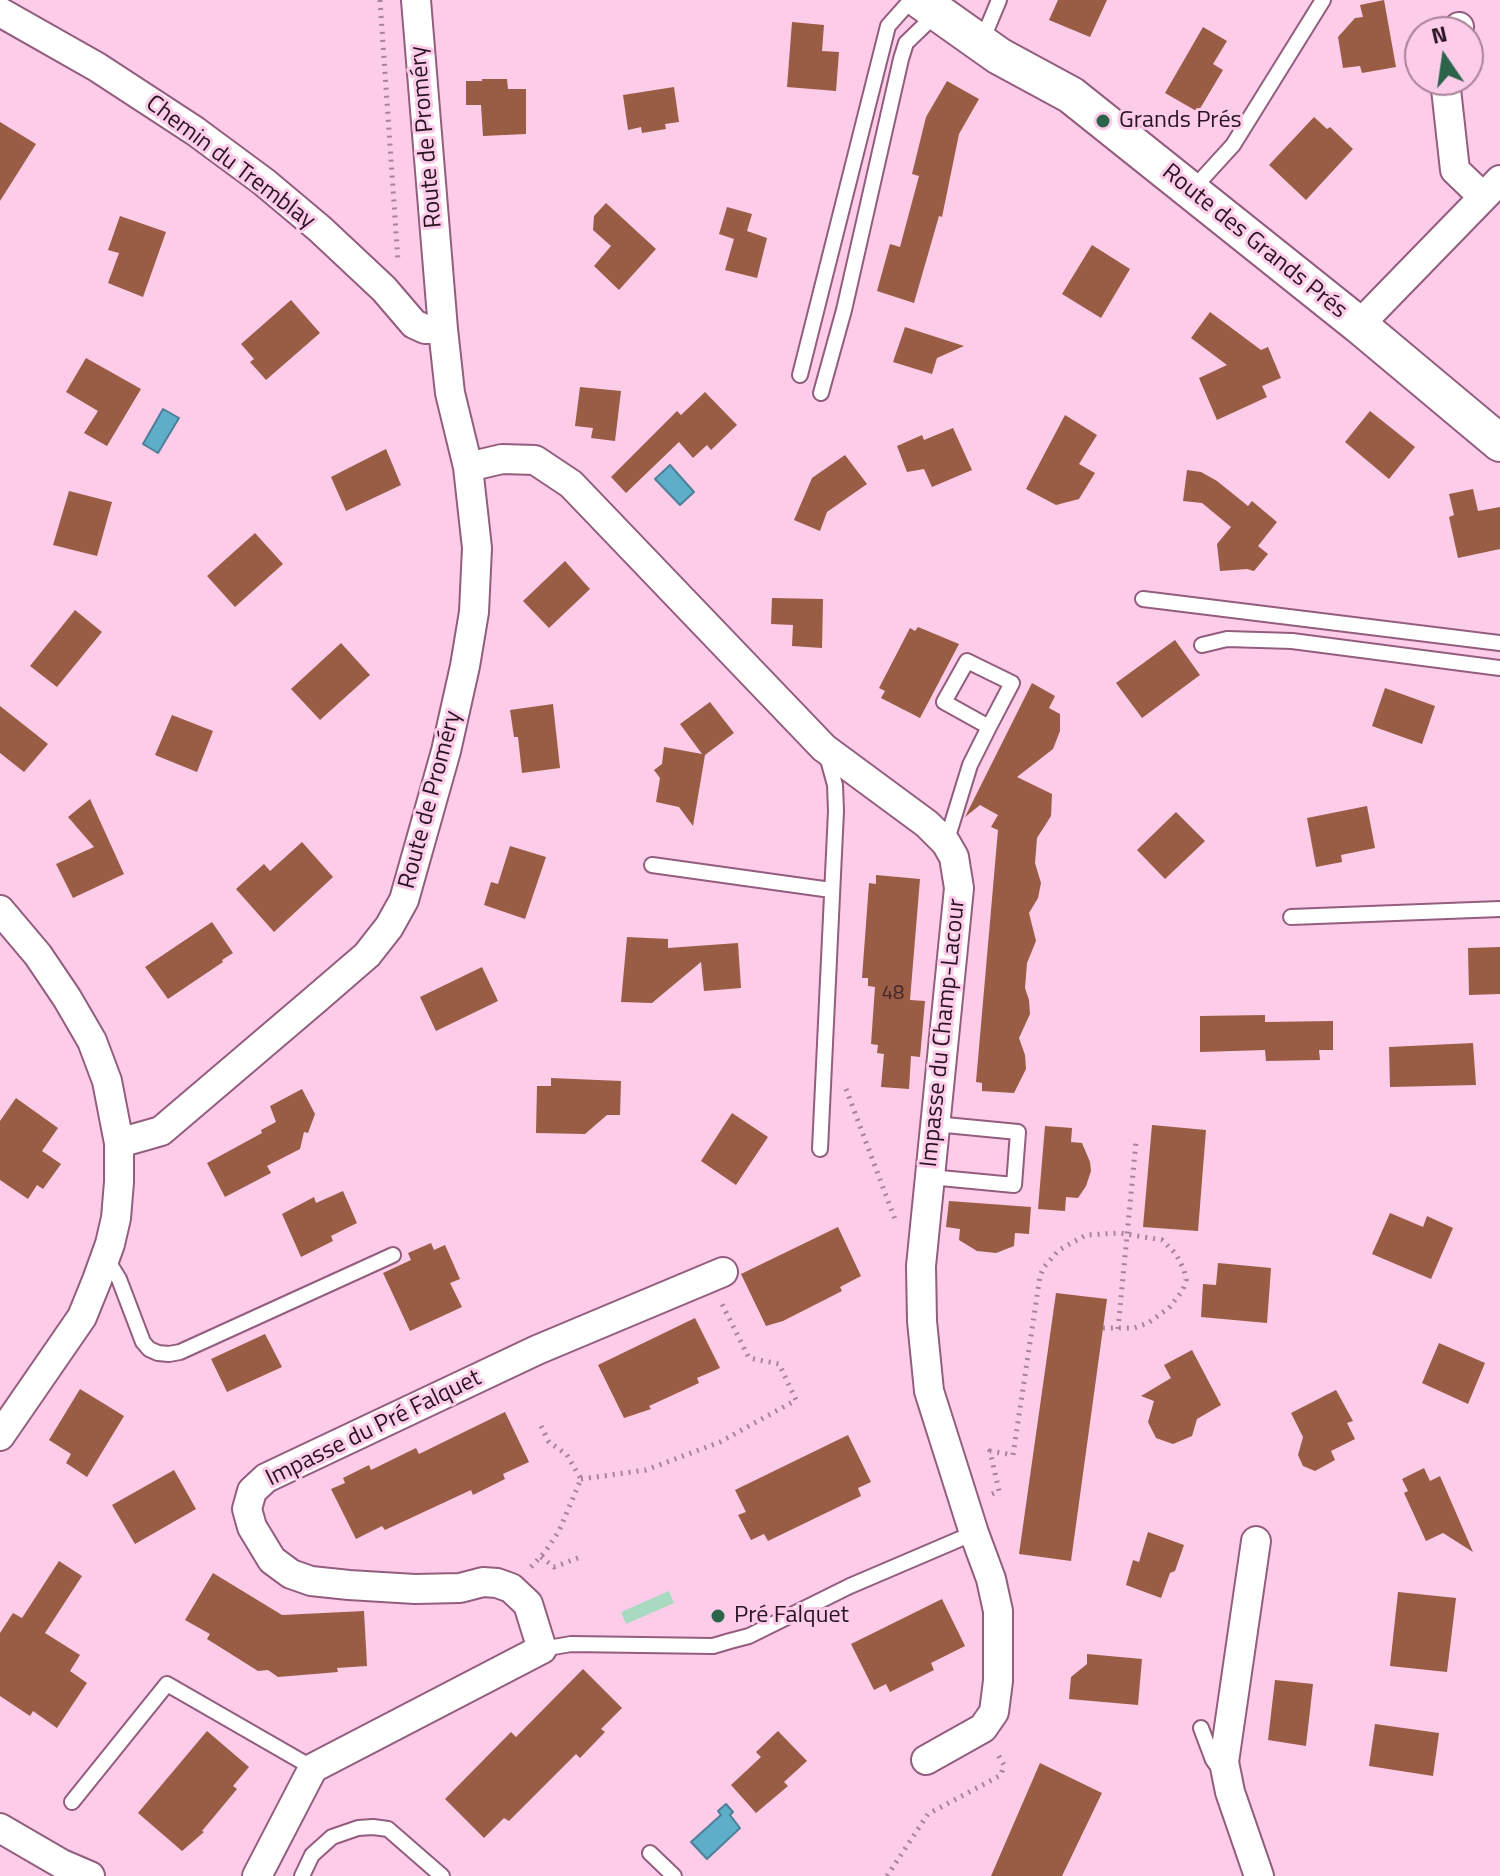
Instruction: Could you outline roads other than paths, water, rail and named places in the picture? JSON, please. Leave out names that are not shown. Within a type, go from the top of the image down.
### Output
[{"type":"street","name":"Route de Proméry","points":[[119,1143],[161,1131],[367,955],[389,927],[404,900],[446,751],[474,612],[477,548],[468,467],[450,393],[416,0]]},
{"type":"street","name":"Route des Grands Prés","points":[[923,4],[1016,67],[1071,95],[1359,325],[1500,443]]},
{"type":"street","name":"Chemin du Tremblay","points":[[0,12],[97,67],[195,131],[264,182],[320,229],[384,289],[414,324],[425,329],[443,329]]},
{"type":"street","points":[[1359,325],[1491,188],[1455,170],[1447,96]]},
{"type":"street","points":[[468,467],[502,459],[535,460],[571,484],[824,748],[927,824],[946,843]]},
{"type":"street","name":"Impasse du Champ-Lacour","points":[[926,1760],[983,1728],[994,1712],[998,1681],[998,1611],[991,1579],[929,1391],[922,1321],[921,1266],[959,888],[954,857],[946,843]]},
{"type":"street","points":[[0,910],[38,955],[92,1041],[107,1081],[119,1143],[119,1197],[105,1258],[82,1317],[0,1436]]},
{"type":"street","name":"Impasse du Pré Falquet","points":[[542,1649],[528,1604],[512,1588],[497,1583],[415,1589],[349,1585],[301,1578],[281,1568],[259,1540],[248,1518],[248,1499],[258,1483],[266,1478],[537,1350],[716,1275]]},
{"type":"street","points":[[1256,1541],[1224,1762],[1259,1876]]},
{"type":"street","points":[[257,1876],[313,1768],[542,1649]]},
{"type":"street","points":[[0,1828],[62,1864],[90,1876]]},
{"type":"lane","points":[[981,43],[999,0]]},
{"type":"lane","points":[[1191,191],[1233,145],[1323,0]]},
{"type":"lane","points":[[800,375],[888,26],[923,4]]},
{"type":"lane","points":[[821,393],[844,310],[901,59],[923,4]]},
{"type":"lane","points":[[1143,599],[1500,643]]},
{"type":"lane","points":[[1202,645],[1227,639],[1292,641],[1500,668]]},
{"type":"lane","points":[[946,843],[970,765],[1012,683],[967,661],[944,702],[989,727]]},
{"type":"lane","points":[[820,1149],[835,785],[824,748]]},
{"type":"lane","points":[[652,865],[831,890]]},
{"type":"lane","points":[[1291,917],[1500,909]]},
{"type":"lane","points":[[930,1177],[1014,1185],[1018,1132],[935,1124]]},
{"type":"lane","points":[[105,1258],[119,1279],[143,1342],[149,1349],[169,1354],[180,1352],[393,1255]]},
{"type":"lane","points":[[542,1649],[571,1644],[713,1646],[749,1636],[850,1586],[974,1533]]},
{"type":"lane","points":[[72,1802],[167,1684],[313,1768]]},
{"type":"lane","points":[[1201,1728],[1213,1760],[1226,1776]]},
{"type":"lane","points":[[302,1876],[312,1855],[332,1837],[358,1828],[373,1827],[388,1829],[442,1876]]},
{"type":"lane","points":[[650,1853],[674,1876]]},
{"type":"water","points":[[163,409],[179,418],[158,453],[143,444]]},
{"type":"water","points":[[670,465],[694,492],[680,505],[655,479]]},
{"type":"water","points":[[726,1804],[740,1828],[707,1859],[691,1842],[721,1815],[718,1811]]},
{"type":"place","name":"Grands Prés","points":[[1103,121]]},
{"type":"place","name":"Pré Falquet","points":[[718,1616]]}]
